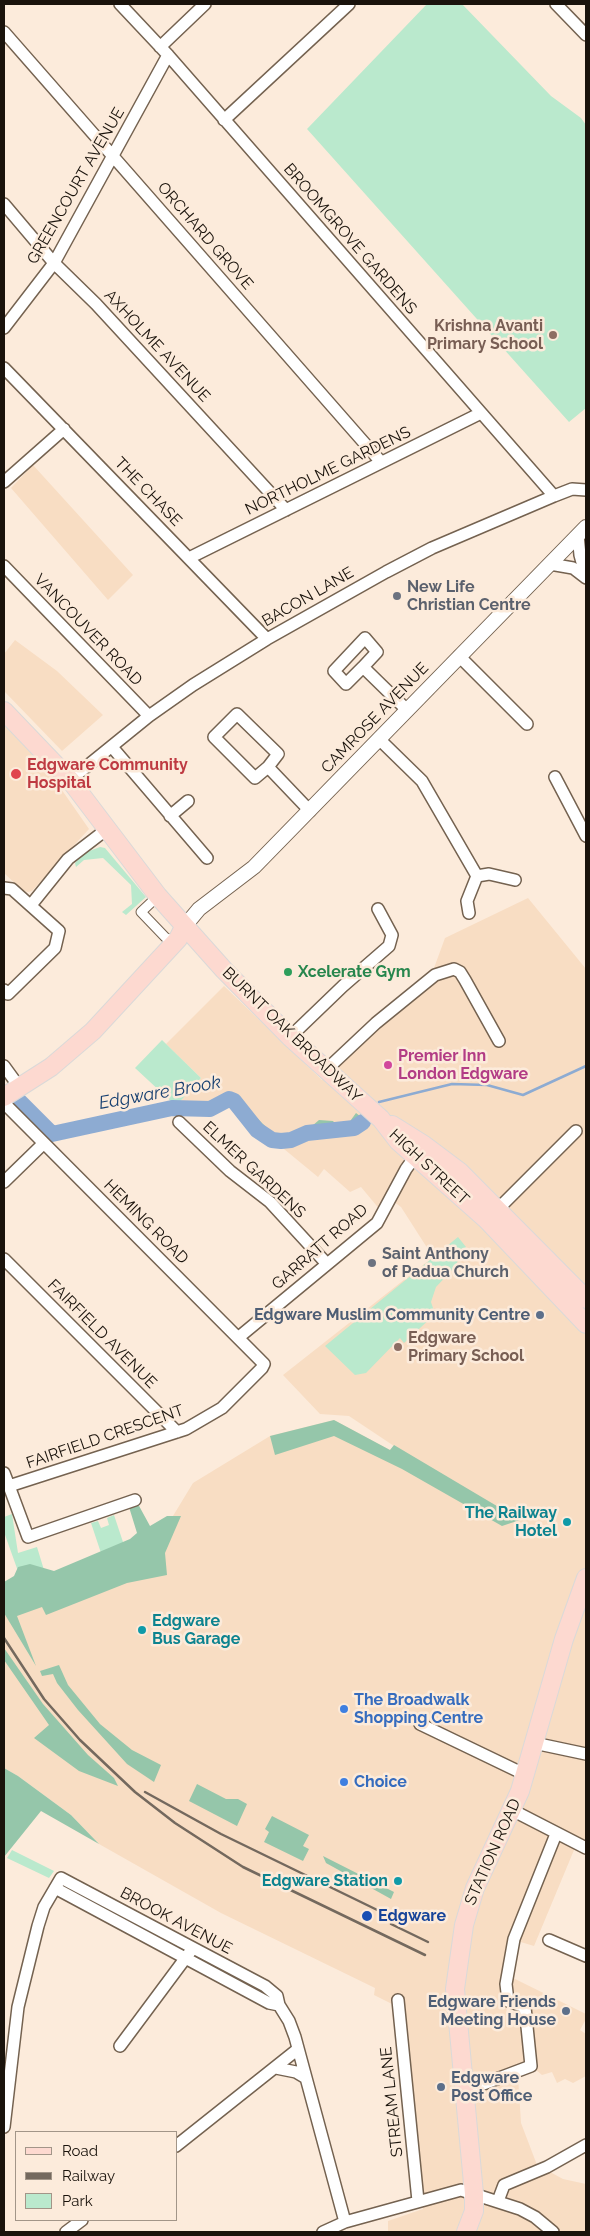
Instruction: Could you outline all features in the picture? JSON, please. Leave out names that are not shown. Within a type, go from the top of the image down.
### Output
[{"type":"main road","name":"BURNT OAK BROADWAY","points":[[4,711],[70,780],[158,896],[184,927],[290,1037],[381,1119]]},
{"type":"main road","points":[[4,1097],[51,1067],[93,1031],[174,943],[184,927]]},
{"type":"main road","name":"HIGH STREET","points":[[381,1119],[493,1215],[586,1299]]},
{"type":"main road","name":"HIGH STREET","points":[[493,1215],[586,1324]]},
{"type":"main road","name":"STATION ROAD","points":[[466,2232],[474,2211],[474,2194],[456,1989],[461,1940],[473,1892],[512,1810],[526,1775],[564,1639],[586,1578]]},
{"type":"street","name":"BROOMGROVE GARDENS","points":[[120,4],[168,56],[554,496]]},
{"type":"street","points":[[160,47],[206,4]]},
{"type":"street","points":[[224,120],[349,4]]},
{"type":"street","points":[[556,4],[586,34]]},
{"type":"street","name":"ORCHARD GROVE","points":[[4,32],[381,462]]},
{"type":"street","name":"GREENCOURT AVENUE","points":[[4,328],[54,263],[168,56]]},
{"type":"street","name":"AXHOLME AVENUE","points":[[4,204],[54,263],[109,317],[286,510]]},
{"type":"street","name":"THE CHASE","points":[[4,368],[267,639]]},
{"type":"street","name":"NORTHOLME GARDENS","points":[[189,558],[481,413]]},
{"type":"street","points":[[4,482],[64,429]]},
{"type":"street","name":"BACON LANE","points":[[70,780],[112,748],[149,716],[267,639],[432,548],[572,489],[586,490]]},
{"type":"street","points":[[582,531],[580,555],[586,578]]},
{"type":"street","name":"CAMROSE AVENUE","points":[[184,927],[199,909],[254,867],[582,531]]},
{"type":"street","points":[[550,564],[574,568],[586,578]]},
{"type":"street","name":"VANCOUVER ROAD","points":[[4,566],[149,716]]},
{"type":"street","points":[[459,656],[527,724]]},
{"type":"street","points":[[363,667],[407,710]]},
{"type":"street","points":[[237,714],[278,754],[268,767],[255,778],[214,737],[237,714]]},
{"type":"street","points":[[378,739],[422,780],[477,876]]},
{"type":"street","points":[[112,748],[207,858]]},
{"type":"street","points":[[268,767],[310,811]]},
{"type":"street","points":[[555,777],[586,836]]},
{"type":"street","points":[[170,816],[188,801]]},
{"type":"street","points":[[31,904],[68,859],[107,829]]},
{"type":"street","points":[[477,876],[489,874],[515,880]]},
{"type":"street","points":[[469,913],[467,901],[477,876]]},
{"type":"street","points":[[4,888],[12,889],[31,904],[58,931],[54,948],[8,994],[4,990]]},
{"type":"street","points":[[158,896],[141,912],[160,932],[174,943]]},
{"type":"street","points":[[290,1037],[343,986],[389,946],[392,935],[378,909]]},
{"type":"street","points":[[326,1070],[376,1023],[435,975],[454,969],[463,976],[499,1041]]},
{"type":"street","points":[[4,1066],[20,1088]]},
{"type":"street","name":"HEMING ROAD","points":[[4,1103],[264,1364]]},
{"type":"street","name":"ELMER GARDENS","points":[[179,1122],[230,1171],[270,1202],[327,1264]]},
{"type":"street","points":[[493,1215],[576,1131]]},
{"type":"street","points":[[4,1182],[44,1143]]},
{"type":"street","name":"GARRATT ROAD","points":[[239,1337],[378,1223],[420,1151]]},
{"type":"street","name":"FAIRFIELD AVENUE","points":[[4,1259],[177,1432]]},
{"type":"street","name":"FAIRFIELD CRESCENT","points":[[4,1473],[9,1486],[186,1429],[222,1408],[264,1364]]},
{"type":"street","points":[[9,1486],[28,1537],[135,1500]]},
{"type":"street","points":[[420,1724],[526,1775]]},
{"type":"street","points":[[534,1743],[586,1754]]},
{"type":"street","points":[[512,1810],[586,1848]]},
{"type":"street","points":[[464,2088],[478,2086],[531,2066],[525,2007],[508,2001],[506,1984],[514,1939],[556,1834]]},
{"type":"street","name":"BROOK AVENUE","points":[[4,2127],[18,2007],[44,1907],[61,1878],[190,1953]]},
{"type":"street","name":"BROOK AVENUE","points":[[55,1888],[190,1953],[265,1986],[277,1996],[279,2005],[290,2020],[345,2222]]},
{"type":"street","points":[[549,1940],[586,1954]]},
{"type":"street","points":[[120,2046],[190,1953]]},
{"type":"street","name":"STREAM LANE","points":[[398,2000],[418,2201]]},
{"type":"street","points":[[178,2144],[298,2049]]},
{"type":"street","points":[[276,2068],[296,2072],[306,2078]]},
{"type":"street","points":[[498,2200],[504,2185],[548,2167],[586,2145]]},
{"type":"street","points":[[323,2232],[345,2222],[461,2190],[498,2200],[535,2217],[553,2232]]},
{"type":"street","points":[[66,2232],[81,2221]]},
{"type":"shaded area","points":[[33,465],[133,575],[108,600],[11,488]]},
{"type":"shaded area","points":[[15,640],[57,671],[103,715],[62,751],[4,691],[4,654]]},
{"type":"shaded area","points":[[4,725],[41,760],[89,829],[32,891],[28,892],[23,891],[4,873]]},
{"type":"shaded area","points":[[528,898],[586,969],[586,1759],[584,1761],[586,1762],[586,1850],[574,1850],[534,1946],[514,1940],[504,1988],[507,2013],[521,2011],[526,2063],[518,2076],[521,2123],[537,2165],[563,2179],[586,2184],[586,2232],[388,2232],[388,2221],[423,2209],[398,2007],[374,1995],[375,1988],[221,1913],[99,1844],[71,1815],[4,1768],[4,1601],[145,1562],[193,1483],[270,1436],[334,1420],[390,1450],[394,1446],[349,1416],[320,1414],[283,1375],[433,1257],[401,1207],[389,1198],[381,1211],[361,1187],[350,1192],[324,1169],[318,1177],[284,1149],[234,1095],[226,1095],[207,1104],[176,1106],[201,1078],[166,1044],[224,986],[322,1080],[434,968],[445,938]]},
{"type":"shaded area","points":[[511,1977],[586,2014],[586,2019],[580,2030],[586,2034],[586,2076],[573,2083],[565,2079],[557,2083],[552,2072],[542,2075],[536,2070],[529,2002],[510,1992]]},
{"type":"green space","points":[[427,4],[462,4],[551,96],[581,118],[586,125],[586,408],[569,422],[307,129]]},
{"type":"green space","points":[[100,847],[105,848],[146,897],[126,915],[122,912],[132,904],[131,885],[103,858],[84,860],[76,867],[75,863],[84,853]]},
{"type":"green space","points":[[162,1040],[201,1078],[176,1106],[135,1068]]},
{"type":"green space","points":[[226,1095],[234,1095],[273,1134],[290,1135],[305,1132],[319,1120],[333,1121],[337,1126],[348,1124],[356,1113],[369,1123],[360,1129],[312,1137],[296,1143],[271,1143],[229,1100],[215,1111],[165,1112],[149,1115],[114,1127],[50,1137],[47,1135],[91,1124],[93,1126],[120,1120],[160,1108],[207,1104]]},
{"type":"green space","points":[[458,1237],[466,1247],[454,1268],[436,1287],[431,1302],[435,1314],[404,1343],[400,1338],[366,1373],[355,1375],[325,1346]]},
{"type":"green space","points":[[334,1420],[390,1450],[394,1445],[512,1515],[524,1507],[523,1519],[502,1526],[402,1469],[334,1436],[275,1455],[270,1436]]},
{"type":"green space","points":[[138,1504],[150,1526],[167,1516],[181,1516],[165,1553],[167,1575],[127,1583],[46,1615],[42,1607],[17,1616],[36,1666],[4,1613],[4,1582],[14,1576],[18,1567],[30,1564],[54,1571],[130,1539],[137,1533],[129,1507]]},
{"type":"green space","points":[[12,1514],[18,1553],[37,1547],[44,1570],[19,1574],[4,1532],[4,1517]]},
{"type":"green space","points":[[114,1515],[124,1545],[101,1553],[91,1523],[98,1521],[101,1528],[109,1525],[107,1518]]},
{"type":"green space","points":[[4,1648],[43,1704],[88,1755],[114,1778],[118,1786],[79,1771],[34,1738],[49,1725],[4,1660]]},
{"type":"green space","points":[[59,1665],[68,1685],[100,1724],[132,1750],[161,1765],[154,1782],[127,1764],[78,1710],[57,1683],[53,1674],[42,1676],[40,1671]]},
{"type":"green space","points":[[4,1768],[71,1815],[99,1844],[41,1811],[4,1857]]},
{"type":"green space","points":[[197,1784],[226,1799],[238,1799],[247,1804],[237,1826],[189,1801]]},
{"type":"green space","points":[[272,1816],[309,1835],[303,1846],[309,1849],[303,1861],[264,1842],[269,1832],[265,1829]]},
{"type":"green space","points":[[12,1850],[54,1871],[49,1878],[7,1858]]},
{"type":"green space","points":[[323,1856],[394,1892],[391,1899],[326,1863]]},
{"type":"waterway","name":"Edgware Brook","points":[[379,1102],[452,1084],[487,1085],[523,1095],[586,1066]]},
{"type":"waterway","name":"Edgware Brook","points":[[19,1101],[52,1134],[172,1108],[210,1109],[229,1099],[234,1101],[257,1130],[272,1140],[291,1140],[307,1133],[354,1128],[363,1122]]},
{"type":"railway","points":[[4,1638],[44,1699],[80,1740],[135,1792],[175,1823],[243,1867],[425,1955]]},
{"type":"railway","points":[[145,1792],[221,1834],[404,1923]]},
{"type":"railway","points":[[391,1924],[428,1942]]},
{"type":"place","name":"Krishna Avanti Primary School","points":[[553,335]]},
{"type":"place","name":"New Life Christian Centre","points":[[397,596]]},
{"type":"place","name":"Edgware Community Hospital","points":[[16,774]]},
{"type":"place","name":"Xcelerate Gym","points":[[288,972]]},
{"type":"place","name":"Premier Inn London Edgware","points":[[388,1065]]},
{"type":"place","name":"Saint Anthony of Padua Church","points":[[372,1263]]},
{"type":"place","name":"Edgware Muslim Community Centre","points":[[540,1315]]},
{"type":"place","name":"Edgware Primary School","points":[[398,1347]]},
{"type":"place","name":"The Railway Hotel","points":[[567,1522]]},
{"type":"place","name":"Edgware Bus Garage","points":[[142,1630]]},
{"type":"place","name":"The Broadwalk Shopping Centre","points":[[344,1709]]},
{"type":"place","name":"Choice","points":[[344,1782]]},
{"type":"place","name":"Edgware Station","points":[[398,1881]]},
{"type":"place","name":"Edgware","points":[[367,1916]]},
{"type":"place","name":"Edgware Friends Meeting House","points":[[566,2011]]},
{"type":"place","name":"Edgware Post Office","points":[[441,2087]]}]
